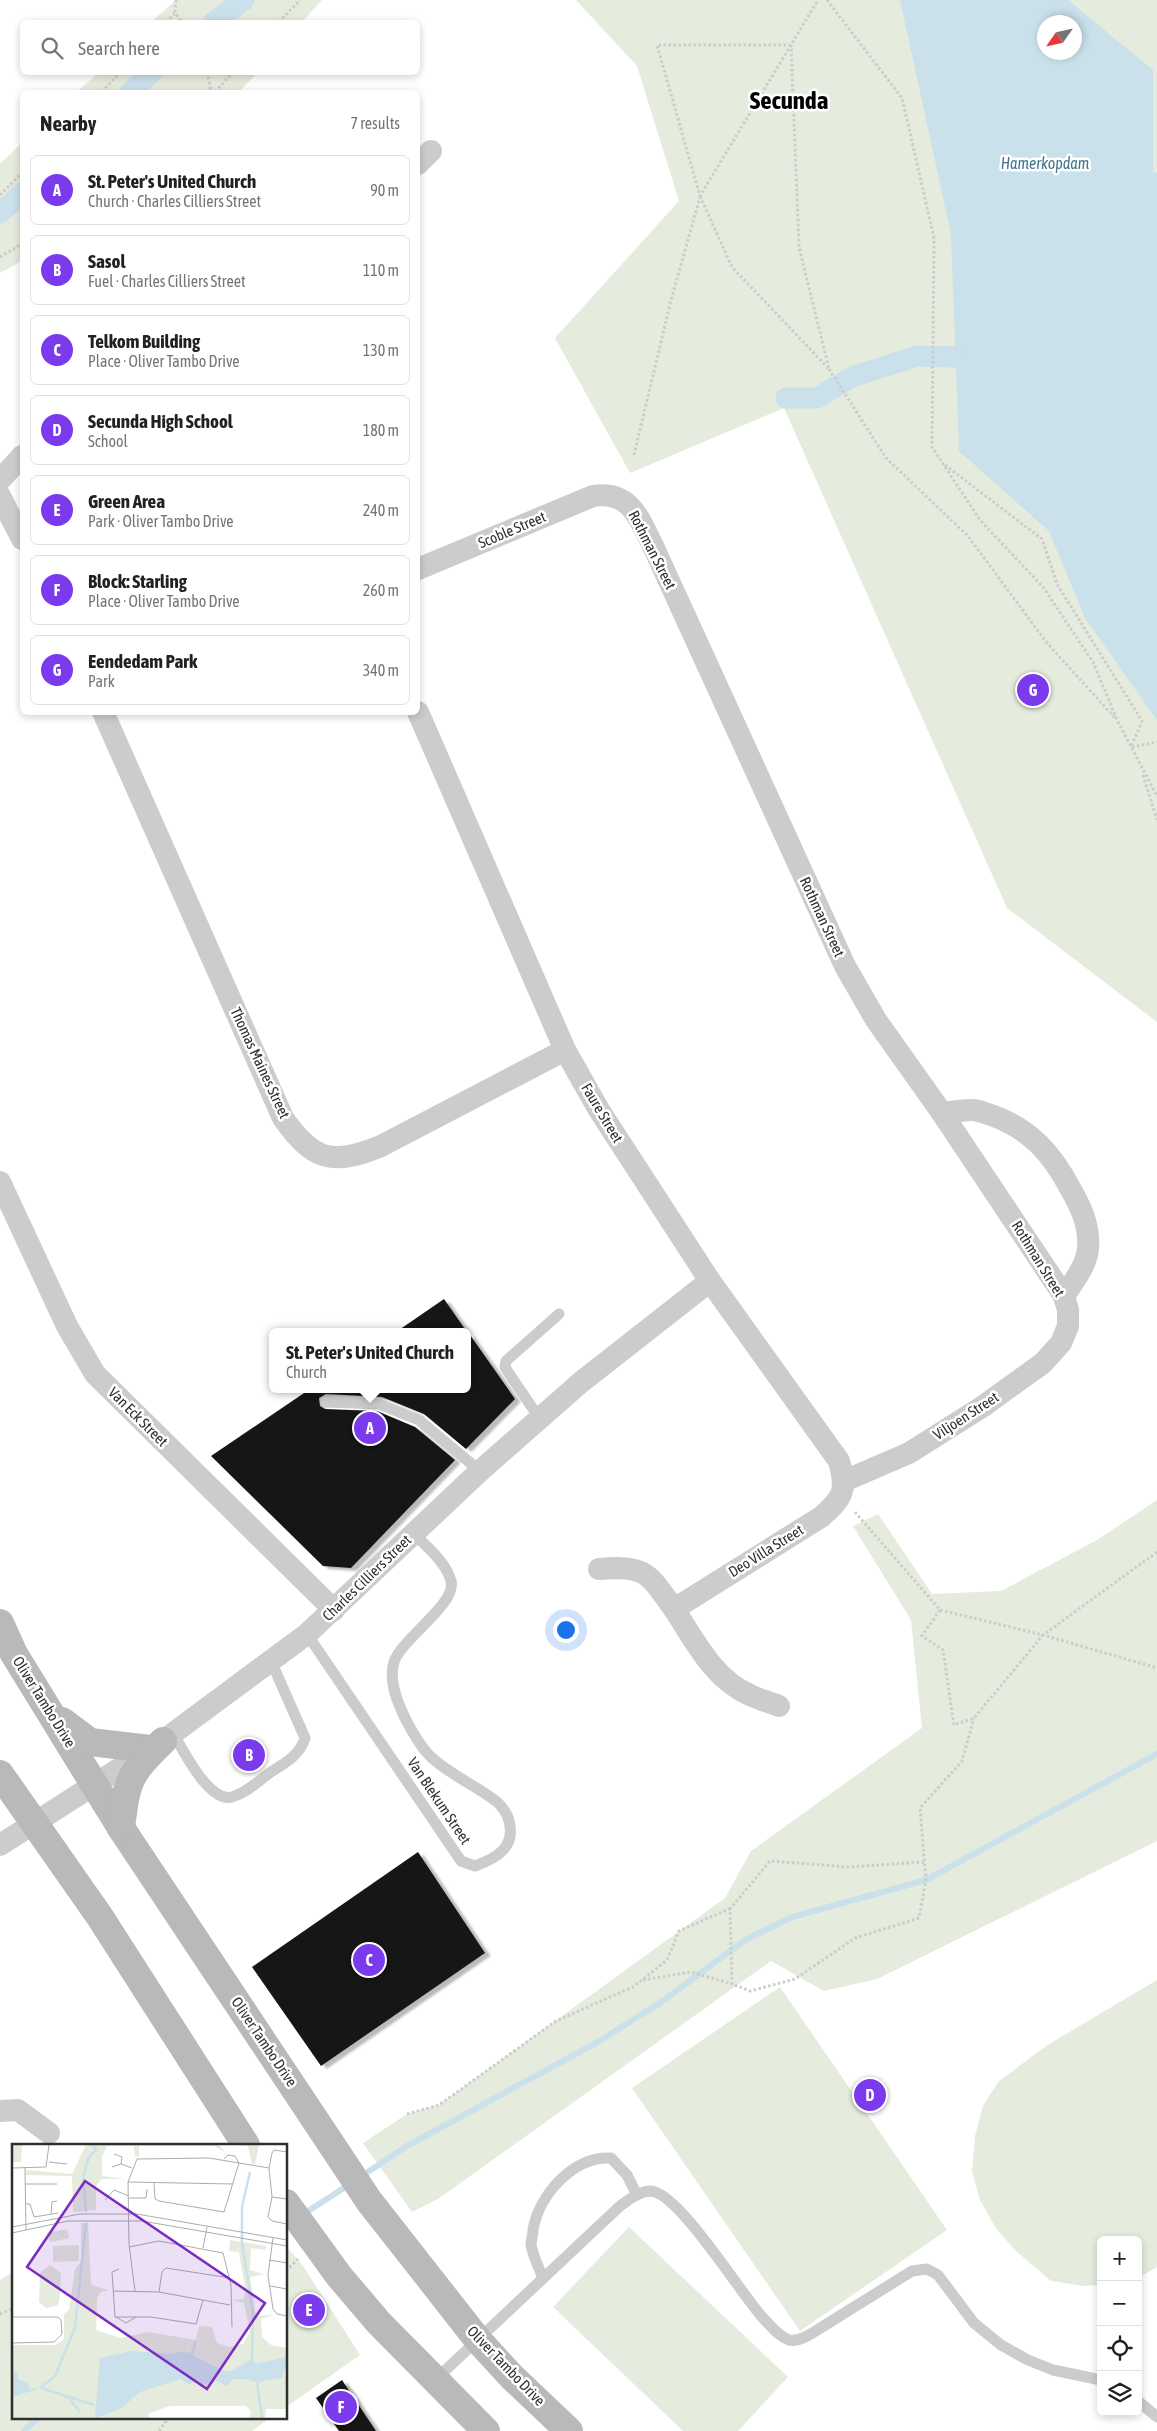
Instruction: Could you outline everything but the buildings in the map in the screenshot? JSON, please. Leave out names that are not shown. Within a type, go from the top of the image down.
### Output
[{"type":"street","points":[[0,480],[20,458]]},
{"type":"street","name":"Scoble Street","points":[[420,569],[586,499],[607,494]]},
{"type":"street","name":"Rothman Street","points":[[607,494],[621,498],[640,520],[845,966],[876,1020],[942,1113],[1064,1296],[1068,1310],[1068,1326]]},
{"type":"street","points":[[0,496],[20,535]]},
{"type":"street","name":"Thomas Maines Street","points":[[103,715],[283,1118],[296,1137],[308,1149],[325,1156],[340,1158],[358,1156],[381,1146],[565,1050]]},
{"type":"street","name":"Faure Street","points":[[419,715],[565,1050],[599,1110],[710,1281],[839,1461],[842,1489]]},
{"type":"street","points":[[942,1113],[973,1110],[1005,1120],[1022,1129],[1041,1144],[1059,1168],[1081,1208],[1088,1232],[1088,1251],[1083,1267],[1064,1296]]},
{"type":"street","name":"Van Eck Street","points":[[0,1182],[67,1326],[94,1374],[334,1610]]},
{"type":"street","name":"Charles Cilliers Street","points":[[0,1845],[162,1741],[307,1634],[480,1471],[580,1383],[710,1281]]},
{"type":"street","name":"Viljoen Street","points":[[842,1489],[909,1453],[982,1407],[1043,1363],[1061,1343],[1068,1326]]},
{"type":"street","name":"Deo Villa Street","points":[[674,1609],[821,1517],[842,1489]]},
{"type":"street","points":[[599,1569],[624,1567],[643,1572],[653,1580],[709,1662],[729,1683],[749,1695],[780,1706]]},
{"type":"street","name":"Oliver Tambo Drive","points":[[0,1623],[14,1654],[121,1828],[369,2201],[478,2340],[512,2377],[570,2431]]},
{"type":"street","points":[[40,1696],[74,1732],[90,1742],[162,1741]]},
{"type":"street","points":[[121,1828],[125,1793],[129,1780],[144,1759],[162,1741]]},
{"type":"street","points":[[0,1774],[33,1824],[100,1917],[245,2144]]},
{"type":"street","points":[[0,2111],[18,2110],[49,2133]]},
{"type":"street","points":[[288,2206],[306,2232],[379,2323],[486,2431]]},
{"type":"lane","points":[[540,1419],[505,1367],[506,1361],[559,1314]]},
{"type":"lane","points":[[326,1402],[378,1404],[419,1420],[480,1471]]},
{"type":"lane","name":"Van Blekum Street","points":[[307,1634],[461,1861],[476,1866],[492,1859],[507,1846],[512,1834],[508,1818],[499,1803],[448,1771],[428,1754],[406,1720],[394,1693],[394,1662],[451,1592],[451,1581],[440,1560],[414,1534]]},
{"type":"lane","points":[[162,1741],[209,1789],[225,1797],[232,1797],[245,1791],[286,1762],[296,1754],[305,1738],[271,1660]]},
{"type":"lane","points":[[543,2278],[531,2245],[536,2215],[550,2190],[569,2174],[598,2158],[611,2158],[627,2175],[637,2194]]},
{"type":"lane","points":[[436,2380],[606,2218],[637,2194],[651,2191],[668,2199],[693,2227],[755,2309],[778,2334],[791,2340],[802,2338],[814,2332],[912,2271],[927,2269],[938,2275],[974,2323],[1001,2345],[1028,2360],[1053,2370],[1097,2379]]},
{"type":"lane","points":[[1142,2405],[1157,2418]]},
{"type":"path","points":[[168,20],[175,13],[176,0]]},
{"type":"path","points":[[281,20],[300,0]]},
{"type":"path","points":[[634,455],[700,196],[818,0]]},
{"type":"path","points":[[827,0],[902,98],[934,238],[932,447],[980,520],[1048,595],[1093,662],[1117,720],[1157,796]]},
{"type":"path","points":[[175,13],[180,20]]},
{"type":"path","points":[[791,45],[657,45],[700,196],[732,267],[829,368],[886,458],[967,535],[1047,643],[1117,720]]},
{"type":"path","points":[[791,45],[799,247],[829,368]]},
{"type":"path","points":[[104,90],[117,75]]},
{"type":"path","points":[[209,75],[212,90]]},
{"type":"path","points":[[215,90],[230,75]]},
{"type":"path","points":[[0,195],[20,175]]},
{"type":"path","points":[[0,257],[20,245]]},
{"type":"path","points":[[943,463],[1042,539],[1056,584],[1142,721],[1131,747]]},
{"type":"path","points":[[1131,747],[1157,742]]},
{"type":"path","points":[[1142,769],[1157,820]]},
{"type":"path","points":[[842,1489],[864,1521],[940,1610],[1043,1635],[1157,1668]]},
{"type":"path","points":[[642,1980],[691,1972],[750,1991],[795,1979],[855,1938],[919,1918],[926,1880],[920,1808],[962,1761],[974,1718],[1043,1635],[1157,1552]]},
{"type":"path","points":[[940,1610],[922,1636],[943,1650],[954,1725],[974,1718]]},
{"type":"path","points":[[406,2114],[438,2106],[556,2021],[634,1987],[667,1960],[679,1931],[731,1908],[770,1861],[849,1867],[924,1862]]},
{"type":"path","points":[[731,1908],[732,1984]]},
{"type":"path","points":[[0,2314],[12,2309]]},
{"type":"path","points":[[159,2431],[168,2418]]},
{"type":"shaded area","points":[[176,0],[322,0],[304,20],[153,20]]},
{"type":"shaded area","points":[[576,0],[1157,0],[1157,1022],[1007,908],[784,408],[630,473],[555,338],[679,201],[637,66]]},
{"type":"shaded area","points":[[96,75],[255,75],[241,90],[79,90]]},
{"type":"shaded area","points":[[20,145],[20,262],[0,273],[0,164]]},
{"type":"shaded area","points":[[1157,1500],[1157,1841],[877,1979],[824,1991],[771,1961],[438,2199],[412,2212],[363,2143],[407,2114],[439,2105],[725,1898],[751,1851],[922,1728],[911,1620],[853,1526],[878,1514],[932,1594],[1001,1591],[1097,1540]]},
{"type":"shaded area","points":[[1157,1980],[1157,2267],[1142,2276],[1142,2236],[1097,2236],[1097,2285],[1084,2286],[1051,2281],[1016,2251],[997,2230],[980,2200],[972,2171],[975,2136],[983,2106],[998,2082],[1046,2046]]},
{"type":"shaded area","points":[[780,1987],[947,2230],[800,2331],[632,2088]]},
{"type":"shaded area","points":[[629,2227],[788,2377],[738,2431],[683,2431],[553,2307]]},
{"type":"shaded area","points":[[288,2248],[303,2266],[360,2355],[288,2406]]},
{"type":"shaded area","points":[[12,2272],[12,2418],[270,2418],[252,2431],[0,2431],[0,2280]]},
{"type":"water","name":"Hamerkopdam","points":[[900,0],[1068,0],[1153,70],[1153,172],[1157,173],[1157,720],[1085,618],[1049,531],[959,451],[951,234]]},
{"type":"waterway","points":[[217,20],[244,0]]},
{"type":"waterway","points":[[132,90],[149,75]]},
{"type":"waterway","points":[[0,213],[20,195]]},
{"type":"waterway","points":[[786,398],[817,398],[852,377],[917,356],[956,357]]},
{"type":"waterway","points":[[360,2177],[407,2146],[596,2043],[660,2003],[745,1940],[792,1917],[926,1880],[1157,1754]]},
{"type":"waterway","points":[[302,2215],[350,2184]]},
{"type":"waterway","points":[[24,2431],[38,2418]]},
{"type":"place","name":"Eendedam Park","points":[[1033,690]]},
{"type":"place","name":"St. Peter's United Church","points":[[370,1428]]},
{"type":"place","name":"Sasol","points":[[249,1755]]},
{"type":"place","name":"Telkom Building","points":[[369,1960]]},
{"type":"place","name":"Secunda High School","points":[[870,2095]]},
{"type":"place","name":"Green Area","points":[[309,2310]]},
{"type":"place","name":"Block: Starling","points":[[341,2407]]},
{"type":"district","name":"Secunda","points":[[789,100]]}]
